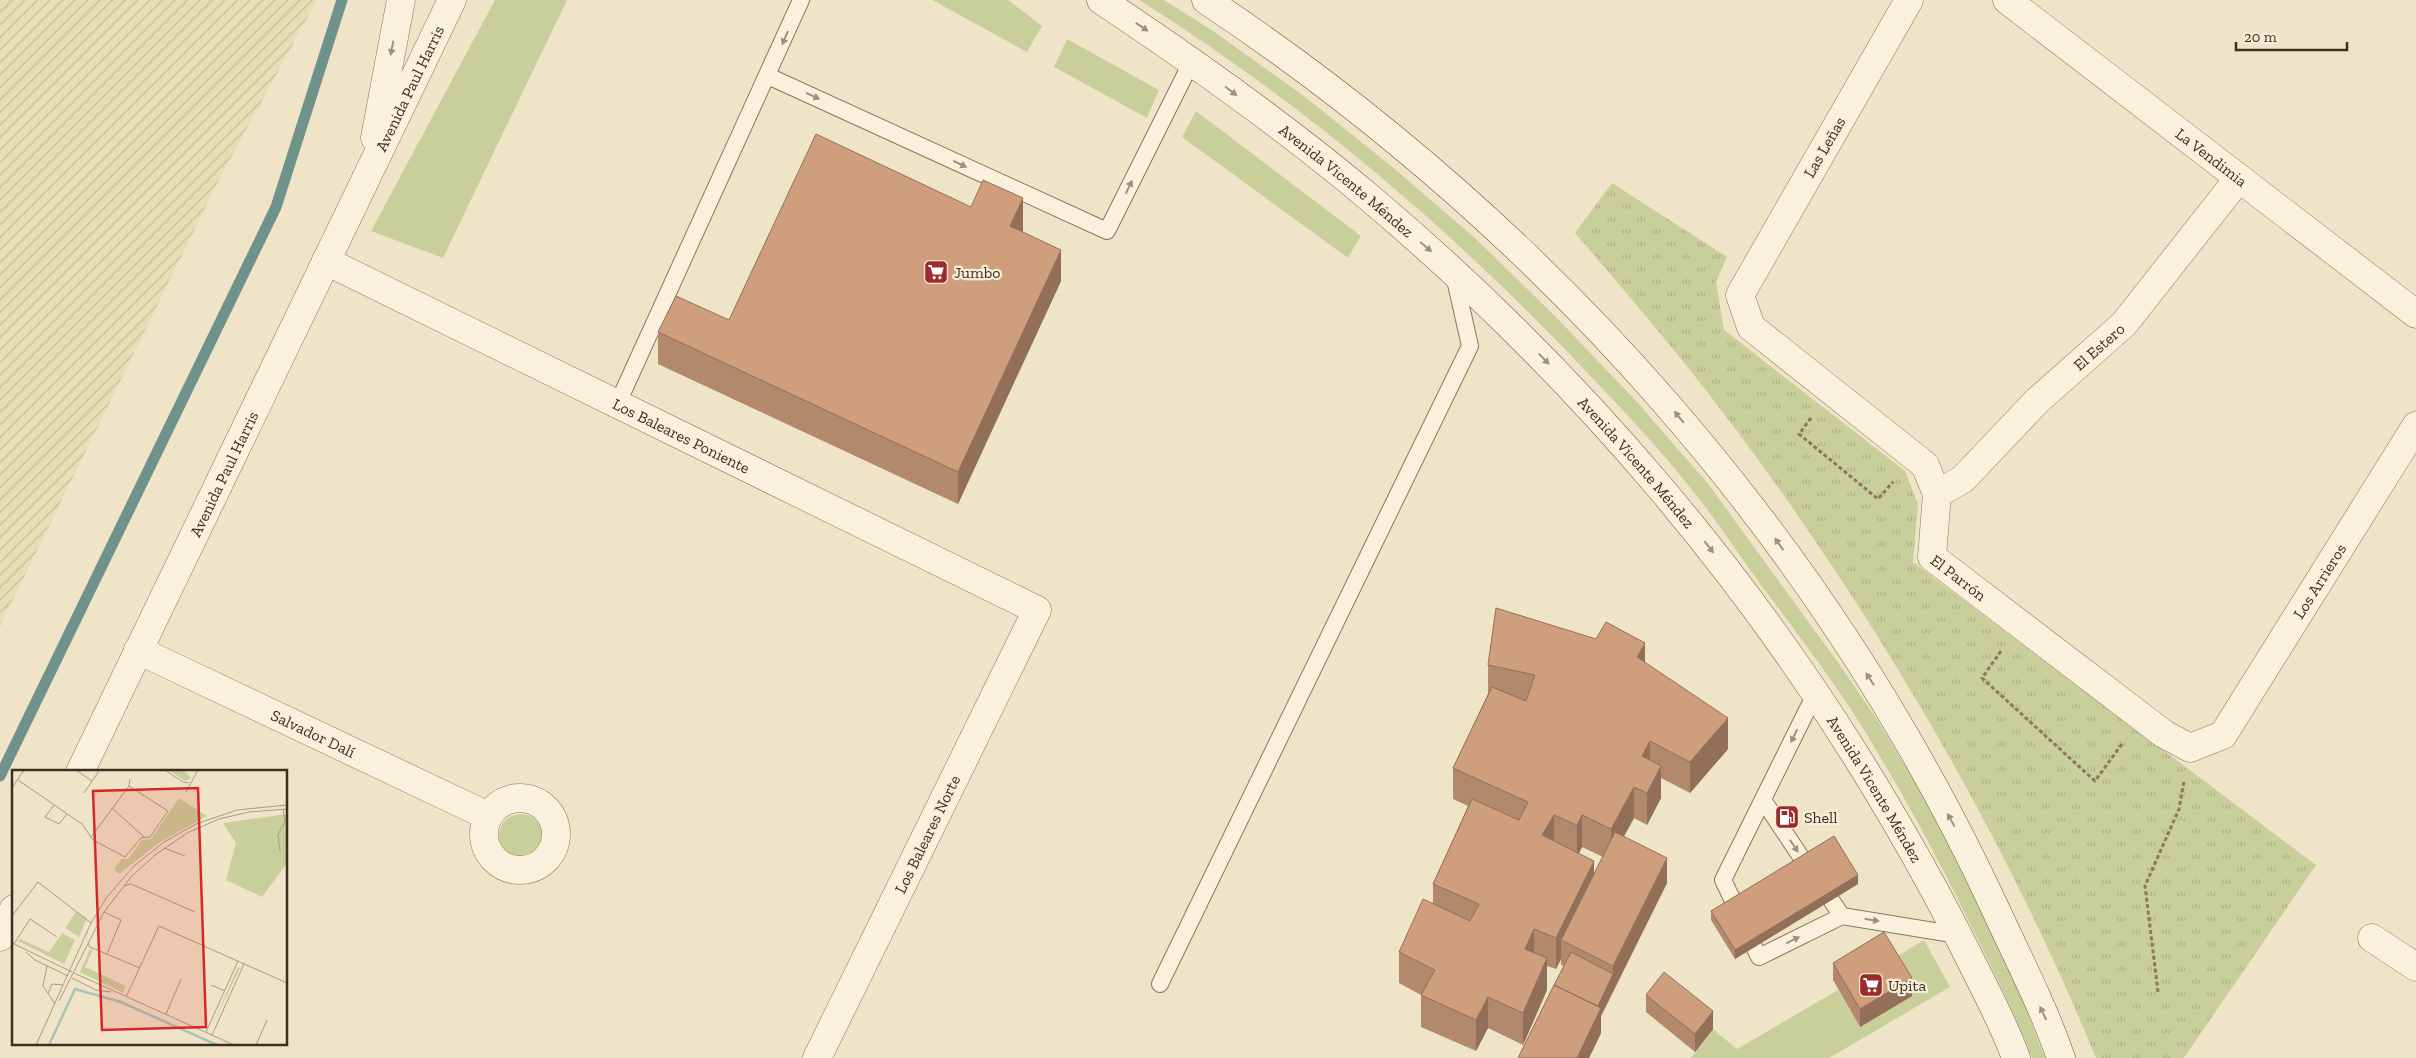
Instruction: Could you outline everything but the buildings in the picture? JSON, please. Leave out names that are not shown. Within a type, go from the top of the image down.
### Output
[{"type":"street","name":"Avenida Paul Harris","points":[[367,176],[401,0]]},
{"type":"street","name":"Avenida Paul Harris","points":[[81,770],[452,0]]},
{"type":"street","name":"Avenida Vicente Méndez","points":[[1102,0],[1192,62],[1369,197],[1453,271],[1533,348],[1622,443],[1682,513],[1751,601],[1816,692],[1876,787],[1958,935],[2014,1053]]},
{"type":"street","points":[[1206,0],[1260,36],[1345,98],[1426,164],[1504,233],[1578,306],[1649,382],[1712,456],[1771,533],[1827,612],[1880,693],[1929,777],[1974,863],[2051,1028],[2061,1058]]},
{"type":"street","name":"Las Leñas","points":[[1740,295],[1909,0]]},
{"type":"street","name":"La Vendimia","points":[[2007,0],[2416,314]]},
{"type":"street","name":"El Estero","points":[[1937,494],[1963,479],[2038,401],[2124,324],[2239,178]]},
{"type":"street","name":"Los Baleares Poniente","points":[[326,261],[1037,610]]},
{"type":"street","name":"El Parrón","points":[[1740,295],[1751,328],[1925,465],[1937,494],[1932,557],[2142,718],[2164,734],[2190,748]]},
{"type":"street","name":"Los Arrieros","points":[[2190,748],[2223,735],[2416,426]]},
{"type":"street","name":"Los Baleares Norte","points":[[817,1058],[1037,610]]},
{"type":"street","name":"Salvador Dalí","points":[[138,650],[488,816]]},
{"type":"street","points":[[0,937],[12,912]]},
{"type":"street","points":[[2372,938],[2416,967]]},
{"type":"lane","points":[[617,405],[801,0]]},
{"type":"lane","points":[[768,76],[1107,231],[1192,62]]},
{"type":"lane","points":[[1160,984],[1470,346],[1453,271]]},
{"type":"lane","points":[[1735,905],[1723,880],[1816,692]]},
{"type":"lane","points":[[1763,800],[1805,863]]},
{"type":"lane","points":[[1831,900],[1842,916]]},
{"type":"lane","points":[[1754,947],[1759,956],[1842,916],[1958,935]]},
{"type":"path","points":[[1832,391],[1799,434],[1878,499],[1914,456]]},
{"type":"path","points":[[2020,625],[1982,678],[2095,781],[2142,718]]},
{"type":"path","points":[[2158,992],[2145,886],[2179,809],[2190,748]]},
{"type":"shaded area","points":[[0,0],[317,0],[220,178],[0,626]]},
{"type":"green space","points":[[495,0],[567,0],[443,258],[371,231]]},
{"type":"green space","points":[[932,0],[1008,0],[1042,26],[1027,52]]},
{"type":"green space","points":[[1139,0],[1164,0],[1213,31],[1304,96],[1390,165],[1476,239],[1556,317],[1637,402],[1709,485],[1842,668],[1878,721],[1934,814],[2010,968],[2045,1058],[2032,1058],[2005,996],[1949,882],[1907,803],[1861,725],[1827,674],[1711,515],[1665,457],[1608,394],[1529,313],[1477,263],[1370,168],[1258,80]]},
{"type":"green space","points":[[1067,39],[1159,90],[1147,118],[1054,67]]},
{"type":"green space","points":[[1196,111],[1361,236],[1348,258],[1182,137]]},
{"type":"green space","points":[[1612,183],[1727,257],[1716,282],[1724,330],[1905,471],[1918,504],[1913,562],[2316,865],[2184,1058],[2096,1058],[2061,976],[1981,815],[1891,658],[1792,507],[1740,435],[1659,332],[1575,233]]},
{"type":"green space","points":[[525,814],[537,820],[542,827],[542,845],[537,852],[530,857],[517,858],[509,855],[502,848],[499,832],[502,824],[509,817]]},
{"type":"green space","points":[[1924,940],[1950,987],[1829,1058],[1691,1058],[1713,1029],[1737,1049],[1838,990],[1860,1027],[1891,960]]},
{"type":"waterway","points":[[0,776],[276,207],[342,0]]},
{"type":"place","name":"Jumbo","points":[[936,272]]},
{"type":"place","name":"Shell","points":[[1787,817]]},
{"type":"place","name":"Upita","points":[[1871,985]]}]
